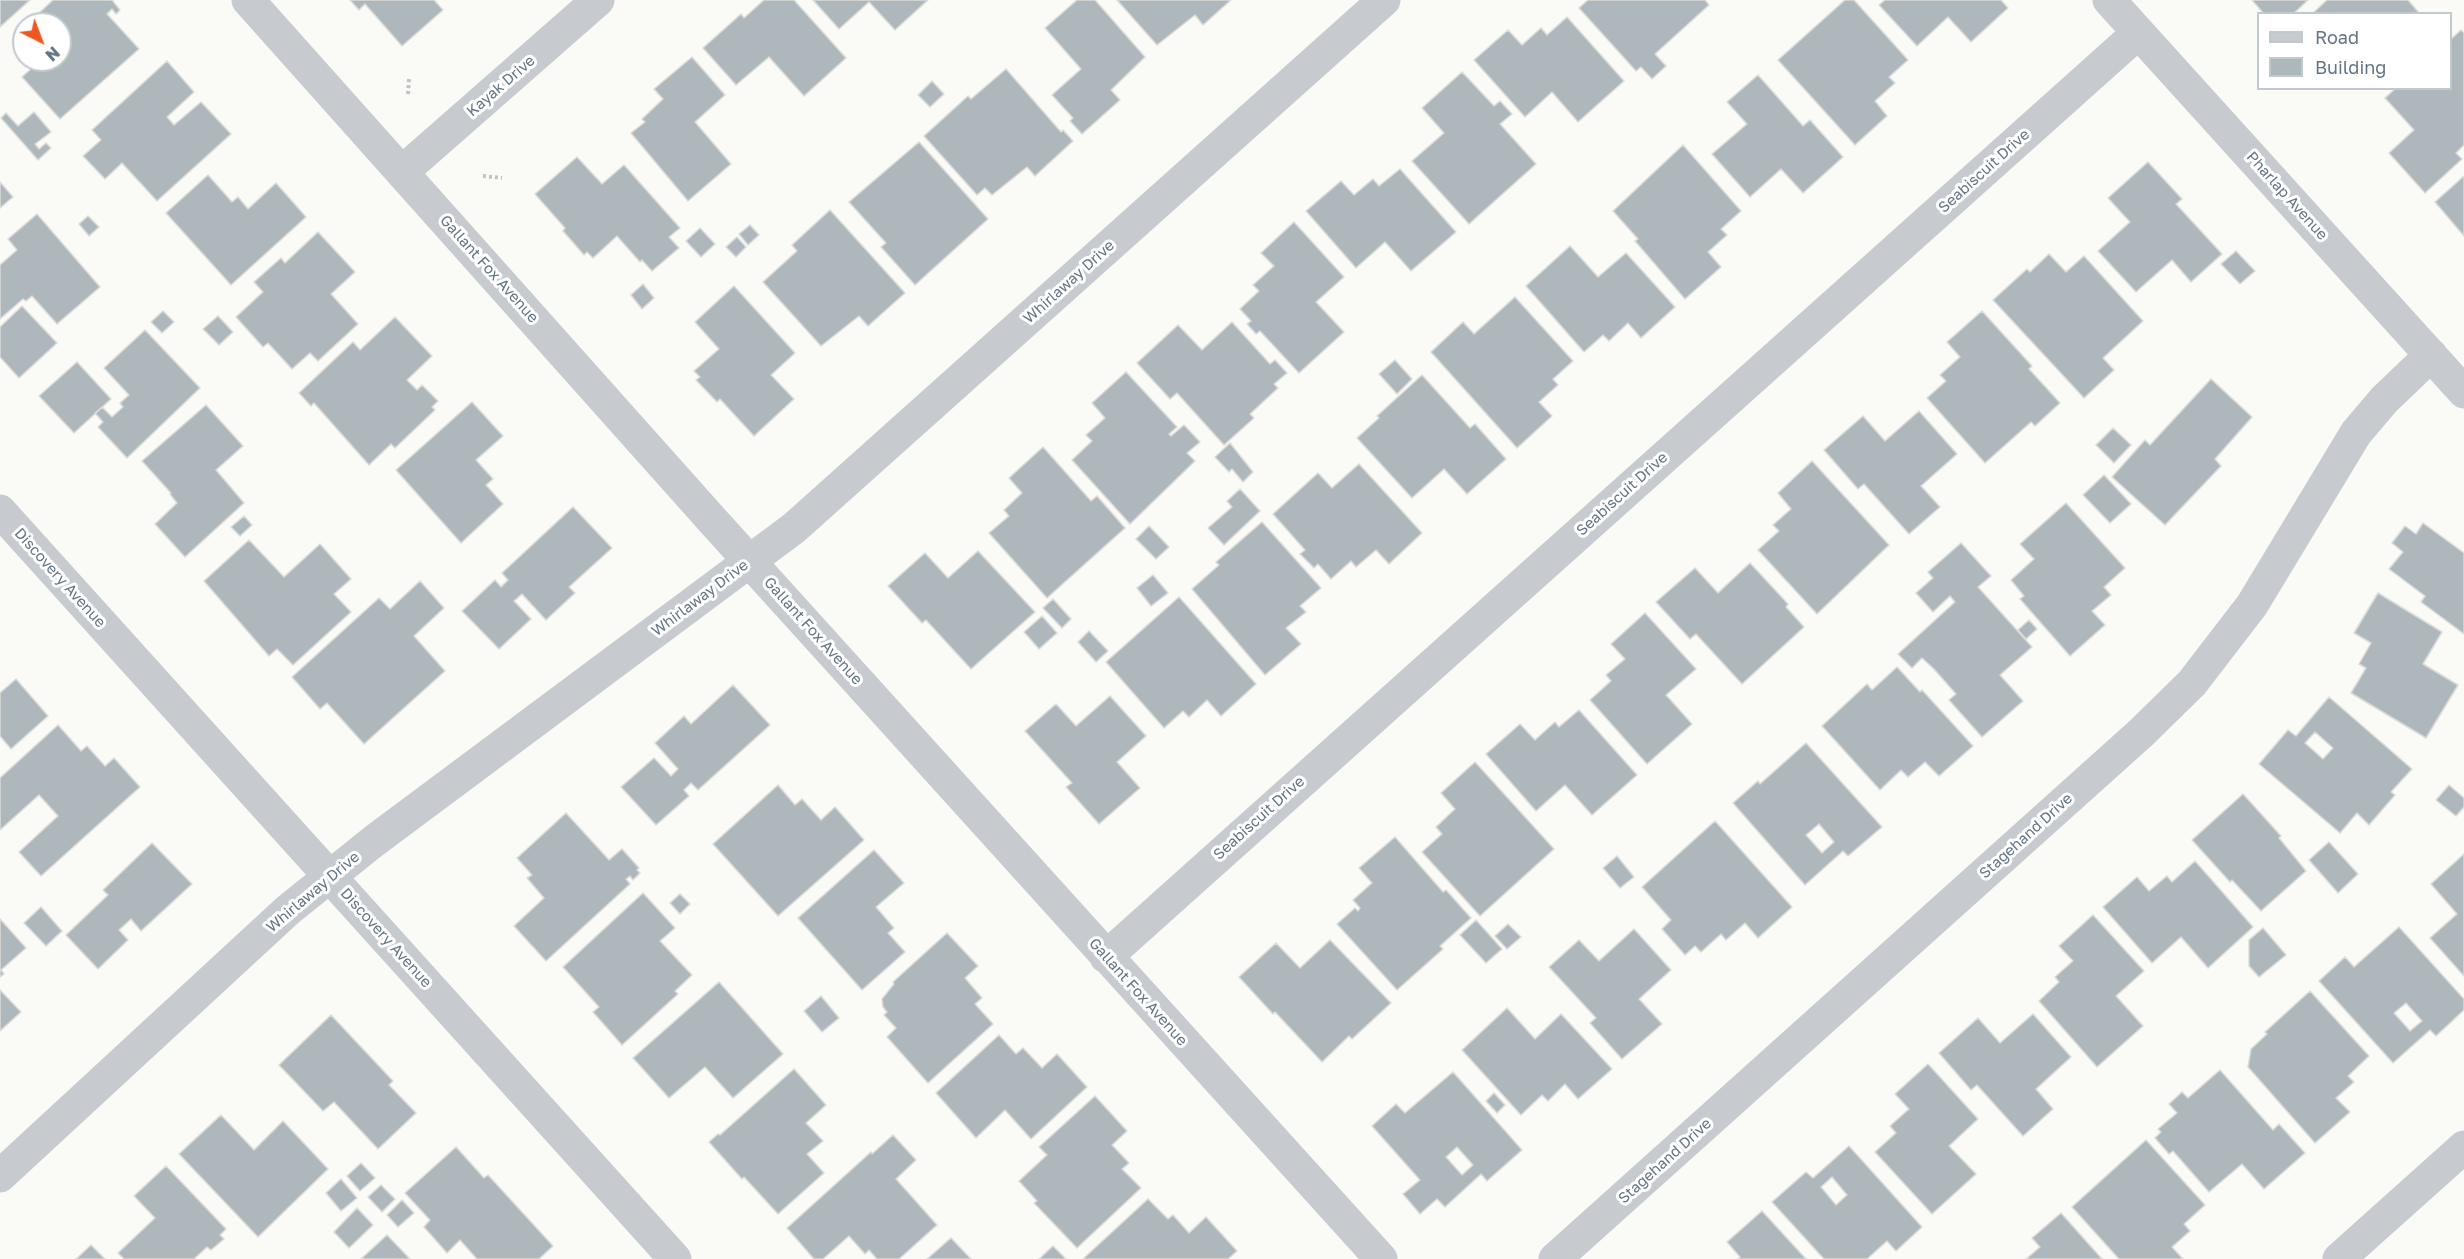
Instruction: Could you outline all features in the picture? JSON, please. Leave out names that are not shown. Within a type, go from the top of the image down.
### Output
[{"type":"street","name":"Gallant Fox Avenue","points":[[248,0],[1106,957],[1381,1259]]},
{"type":"street","name":"Kayak Drive","points":[[402,172],[598,0]]},
{"type":"street","name":"Whirlaway Drive","points":[[0,1176],[288,910],[393,827],[794,528],[1384,0]]},
{"type":"street","name":"Pharlap Avenue","points":[[2109,0],[2464,392]]},
{"type":"street","name":"Seabiscuit Drive","points":[[1106,957],[2138,33]]},
{"type":"street","name":"Stagehand Drive","points":[[1555,1259],[2140,733],[2192,683],[2253,604],[2356,433],[2384,400],[2431,355]]},
{"type":"street","name":"Discovery Avenue","points":[[0,511],[675,1259]]},
{"type":"street","points":[[2339,1259],[2464,1147]]},
{"type":"path","points":[[408,94],[409,79]]},
{"type":"path","points":[[483,176],[502,178]]},
{"type":"building","points":[[0,0],[30,0],[17,12],[12,12],[12,16],[0,27]]},
{"type":"building","points":[[53,0],[112,0],[120,10],[116,14],[112,9],[107,14],[139,49],[60,119],[22,77],[28,72],[72,72],[72,12],[40,12]]},
{"type":"building","points":[[350,0],[434,0],[443,10],[402,46],[365,4],[359,10]]},
{"type":"building","points":[[764,0],[794,0],[846,58],[804,96],[769,57],[736,85],[703,48],[741,14],[744,18]]},
{"type":"building","points":[[813,0],[928,0],[895,30],[869,2],[839,29]]},
{"type":"building","points":[[1077,0],[1095,0],[1145,57],[1111,90],[1120,100],[1082,134],[1070,121],[1073,118],[1052,95],[1081,69],[1045,28]]},
{"type":"building","points":[[1117,0],[1231,0],[1203,25],[1195,15],[1157,45]]},
{"type":"building","points":[[1588,0],[1705,0],[1709,5],[1655,54],[1666,66],[1652,79],[1641,67],[1636,71],[1579,8]]},
{"type":"building","points":[[1845,0],[1854,0],[1908,60],[1889,77],[1895,83],[1875,101],[1887,116],[1855,145],[1778,60]]},
{"type":"building","points":[[1885,0],[2001,0],[2008,8],[1971,42],[1948,17],[1917,46],[1879,5]]},
{"type":"building","points":[[2252,0],[2308,0],[2295,12],[2262,12]]},
{"type":"building","points":[[2327,0],[2408,0],[2418,12],[2314,12]]},
{"type":"building","points":[[1567,17],[1624,81],[1578,122],[1552,92],[1525,117],[1474,60],[1508,30],[1522,45],[1541,28],[1547,35]]},
{"type":"building","points":[[2461,30],[2464,33],[2464,145],[2456,153],[2462,159],[2425,193],[2389,153],[2414,130],[2385,98],[2394,90],[2452,90],[2452,38]]},
{"type":"building","points":[[692,57],[725,95],[695,122],[731,164],[688,201],[631,133],[645,122],[642,119],[663,99],[654,89]]},
{"type":"building","points":[[167,61],[194,92],[167,117],[174,125],[201,102],[231,134],[157,201],[122,163],[105,179],[83,156],[101,140],[92,130]]},
{"type":"building","points":[[1006,69],[1061,132],[1063,130],[1073,141],[1035,176],[1027,167],[992,195],[985,188],[977,195],[924,136],[968,96],[971,99]]},
{"type":"building","points":[[1462,72],[1494,106],[1500,101],[1512,114],[1500,124],[1536,164],[1469,224],[1412,161],[1444,133],[1422,108]]},
{"type":"building","points":[[1758,75],[1803,126],[1810,120],[1843,157],[1803,193],[1781,169],[1750,197],[1712,154],[1747,124],[1727,102]]},
{"type":"building","points":[[932,81],[944,94],[930,107],[918,95]]},
{"type":"building","points":[[34,112],[51,132],[35,144],[39,149],[46,143],[51,148],[38,160],[1,118],[6,113],[18,126]]},
{"type":"building","points":[[919,142],[988,219],[915,285],[881,247],[886,243],[849,202]]},
{"type":"building","points":[[1683,145],[1741,211],[1721,229],[1727,235],[1708,252],[1721,267],[1685,299],[1635,241],[1638,239],[1613,211]]},
{"type":"building","points":[[577,157],[602,184],[624,165],[680,228],[669,237],[679,248],[652,271],[642,260],[640,262],[617,236],[593,258],[587,252],[584,255],[563,231],[565,228],[535,194]]},
{"type":"building","points":[[2148,162],[2182,199],[2176,204],[2222,254],[2191,282],[2172,260],[2136,292],[2098,251],[2130,222],[2108,198]]},
{"type":"building","points":[[1400,169],[1456,232],[1411,271],[1385,242],[1356,268],[1306,211],[1341,181],[1354,195],[1373,179],[1379,186]]},
{"type":"building","points":[[208,175],[232,202],[238,197],[248,209],[276,183],[306,217],[231,285],[166,213]]},
{"type":"building","points":[[2464,176],[2464,236],[2435,202]]},
{"type":"building","points":[[0,182],[13,197],[0,208]]},
{"type":"building","points":[[830,210],[905,293],[868,326],[859,316],[821,346],[763,282],[797,251],[792,245]]},
{"type":"building","points":[[37,214],[100,287],[57,324],[32,296],[26,301],[23,299],[0,319],[0,265],[17,250],[8,239]]},
{"type":"building","points":[[88,216],[99,227],[89,236],[79,224]]},
{"type":"building","points":[[1294,222],[1344,277],[1316,302],[1344,332],[1299,373],[1260,331],[1256,334],[1247,324],[1251,321],[1240,309],[1259,291],[1253,285],[1274,266],[1261,253]]},
{"type":"building","points":[[750,225],[759,235],[748,245],[739,234]]},
{"type":"building","points":[[700,228],[715,244],[701,257],[686,241]]},
{"type":"building","points":[[318,232],[355,272],[331,294],[358,324],[318,361],[310,353],[292,369],[268,343],[263,347],[236,317],[263,292],[254,282],[281,258],[285,263]]},
{"type":"building","points":[[737,237],[746,247],[736,257],[726,247]]},
{"type":"building","points":[[1570,246],[1598,277],[1626,253],[1675,307],[1641,338],[1628,323],[1609,341],[1603,335],[1584,352],[1526,286]]},
{"type":"building","points":[[2236,251],[2255,271],[2240,284],[2221,264]]},
{"type":"building","points":[[2049,254],[2066,272],[2084,256],[2143,321],[2103,358],[2114,370],[2084,398],[1993,300],[2027,269],[2030,272]]},
{"type":"building","points":[[643,284],[654,298],[642,309],[631,295]]},
{"type":"building","points":[[734,286],[795,353],[771,375],[794,399],[754,436],[720,399],[717,402],[696,380],[700,377],[694,371],[719,349],[695,322]]},
{"type":"building","points":[[1515,297],[1573,361],[1553,379],[1558,385],[1539,402],[1552,416],[1517,448],[1431,352],[1463,322],[1474,334]]},
{"type":"building","points":[[22,306],[57,343],[19,378],[0,357],[0,327]]},
{"type":"building","points":[[163,311],[174,322],[162,333],[151,322]]},
{"type":"building","points":[[1982,311],[2032,366],[2029,369],[2060,403],[2035,426],[2031,422],[1985,463],[1927,398],[1946,381],[1940,375],[1960,357],[1947,342]]},
{"type":"building","points":[[218,316],[233,332],[219,345],[203,329]]},
{"type":"building","points":[[395,317],[432,356],[407,380],[417,390],[422,385],[438,401],[432,407],[435,410],[395,448],[391,444],[369,465],[314,403],[311,406],[299,393],[353,342],[360,350]]},
{"type":"building","points":[[1232,322],[1270,364],[1275,360],[1287,373],[1274,384],[1278,388],[1250,414],[1254,418],[1224,445],[1177,393],[1170,399],[1137,363],[1178,325],[1202,350]]},
{"type":"building","points":[[145,330],[200,388],[127,458],[98,427],[103,422],[95,413],[102,407],[112,417],[123,407],[120,403],[129,395],[104,368]]},
{"type":"building","points":[[1395,360],[1412,379],[1397,394],[1379,374]]},
{"type":"building","points":[[77,362],[111,399],[74,433],[39,396]]},
{"type":"building","points":[[1126,372],[1177,427],[1169,434],[1171,436],[1184,425],[1200,442],[1187,453],[1195,461],[1130,524],[1072,460],[1092,441],[1086,435],[1105,418],[1092,403]]},
{"type":"building","points":[[1422,375],[1470,428],[1475,424],[1506,459],[1467,494],[1444,469],[1412,498],[1357,438],[1379,418],[1377,416]]},
{"type":"building","points":[[2211,379],[2252,417],[2215,459],[2221,466],[2165,525],[2112,477],[2145,440],[2150,445]]},
{"type":"building","points":[[472,402],[503,436],[476,460],[493,479],[486,485],[503,504],[461,543],[396,470]]},
{"type":"building","points":[[206,405],[243,446],[216,470],[244,503],[185,557],[155,524],[177,503],[142,461]]},
{"type":"building","points":[[1919,411],[1957,454],[1921,486],[1940,507],[1909,534],[1864,484],[1858,489],[1824,450],[1863,416],[1885,441]]},
{"type":"building","points":[[2113,428],[2131,445],[2114,463],[2096,445]]},
{"type":"building","points":[[1230,443],[1253,472],[1243,482],[1232,469],[1229,472],[1215,457]]},
{"type":"building","points":[[1043,447],[1091,501],[1097,496],[1125,528],[1047,598],[989,533],[1009,516],[1004,510],[1022,493],[1009,478]]},
{"type":"building","points":[[1812,461],[1889,545],[1817,614],[1758,550],[1779,531],[1773,525],[1791,509],[1778,493]]},
{"type":"building","points":[[1359,464],[1422,533],[1389,564],[1376,550],[1356,567],[1351,561],[1331,579],[1318,564],[1314,568],[1300,554],[1305,550],[1273,514],[1318,473],[1332,488]]},
{"type":"building","points":[[2104,475],[2131,504],[2110,523],[2083,495]]},
{"type":"building","points":[[1240,489],[1260,511],[1224,545],[1208,528],[1232,507],[1227,501]]},
{"type":"building","points":[[2066,503],[2125,568],[2104,587],[2111,595],[2092,611],[2105,625],[2070,656],[2020,599],[2024,596],[2011,580],[2034,559],[2020,544]]},
{"type":"building","points":[[573,507],[612,548],[569,587],[575,593],[546,620],[522,594],[514,601],[531,619],[499,649],[462,611],[495,580],[501,587],[508,580],[502,573]]},
{"type":"building","points":[[244,516],[252,525],[240,536],[231,527]]},
{"type":"building","points":[[1262,522],[1321,588],[1300,606],[1306,612],[1286,628],[1301,644],[1265,675],[1192,589],[1219,565],[1216,562]]},
{"type":"building","points":[[2423,523],[2464,553],[2464,634],[2421,602],[2425,596],[2389,569],[2403,552],[2392,543],[2405,526],[2416,534]]},
{"type":"building","points":[[1149,526],[1169,547],[1156,559],[1136,539]]},
{"type":"building","points":[[249,540],[284,577],[320,544],[351,579],[334,594],[351,612],[293,665],[277,649],[269,656],[204,581]]},
{"type":"building","points":[[1961,543],[1991,576],[1978,587],[2032,647],[2000,675],[2023,701],[1982,737],[1949,700],[1956,694],[1934,669],[1922,658],[1912,668],[1898,654],[1955,602],[1950,596],[1933,612],[1916,593],[1933,578],[1928,572]]},
{"type":"building","points":[[978,551],[1035,612],[971,669],[926,620],[922,623],[888,586],[925,553],[948,578]]},
{"type":"building","points":[[1750,563],[1788,604],[1786,607],[1804,627],[1742,684],[1696,634],[1690,639],[1656,602],[1695,568],[1718,593]]},
{"type":"building","points":[[1153,575],[1168,593],[1151,606],[1137,588]]},
{"type":"building","points":[[420,581],[444,608],[414,636],[445,671],[364,744],[327,703],[320,709],[292,677],[379,598],[390,609]]},
{"type":"building","points":[[2378,593],[2442,632],[2423,664],[2458,685],[2426,738],[2351,693],[2366,668],[2359,664],[2371,643],[2354,633]]},
{"type":"building","points":[[1179,597],[1256,684],[1221,716],[1207,700],[1189,717],[1183,711],[1164,728],[1106,662]]},
{"type":"building","points":[[1053,599],[1071,619],[1062,628],[1043,608]]},
{"type":"building","points":[[1645,613],[1696,669],[1666,695],[1692,724],[1647,764],[1590,700],[1611,681],[1606,675],[1625,659],[1611,644]]},
{"type":"building","points":[[1042,616],[1057,633],[1039,649],[1024,632]]},
{"type":"building","points":[[2029,620],[2037,629],[2026,639],[2018,630]]},
{"type":"building","points":[[1089,631],[1108,651],[1096,662],[1078,642]]},
{"type":"building","points":[[1897,667],[1920,692],[1922,690],[1973,746],[1939,776],[1925,762],[1908,777],[1901,770],[1880,790],[1822,726],[1867,684],[1872,690]]},
{"type":"building","points":[[16,679],[48,716],[11,749],[0,736],[0,693]]},
{"type":"building","points":[[733,685],[770,725],[698,790],[691,783],[684,790],[689,796],[656,825],[621,787],[654,758],[671,776],[678,769],[655,743],[684,716],[691,724]]},
{"type":"building","points":[[1110,696],[1146,736],[1117,762],[1140,788],[1099,824],[1066,787],[1072,783],[1025,731],[1056,704],[1076,726]]},
{"type":"building","points":[[2329,697],[2412,769],[2391,792],[2395,795],[2369,825],[2357,813],[2340,833],[2259,764],[2288,730],[2296,736]],"holes":[[[2315,732],[2333,748],[2323,759],[2305,743]]]},
{"type":"building","points":[[1579,710],[1637,775],[1592,815],[1565,785],[1536,811],[1486,754],[1520,724],[1535,740],[1555,722],[1559,727]]},
{"type":"building","points":[[58,725],[81,751],[87,746],[105,766],[114,758],[140,787],[41,876],[19,852],[58,816],[39,795],[0,830],[0,778]]},
{"type":"building","points":[[1806,743],[1882,827],[1848,856],[1843,851],[1805,885],[1733,803],[1758,781],[1760,784]],"holes":[[[1819,824],[1834,842],[1822,853],[1806,835]]]},
{"type":"building","points":[[1475,762],[1554,849],[1480,916],[1422,852],[1442,834],[1436,827],[1455,809],[1441,793]]},
{"type":"building","points":[[778,785],[795,805],[802,799],[821,820],[835,807],[864,840],[778,916],[713,844]]},
{"type":"building","points":[[2449,785],[2464,798],[2464,807],[2456,816],[2436,800]]},
{"type":"building","points":[[2243,794],[2281,836],[2279,838],[2306,871],[2261,911],[2232,880],[2230,882],[2192,840]]},
{"type":"building","points":[[566,813],[609,860],[622,849],[639,868],[637,870],[640,873],[633,880],[630,876],[626,879],[630,884],[546,961],[514,926],[544,898],[527,878],[532,875],[517,858]]},
{"type":"building","points":[[1715,821],[1792,907],[1758,938],[1745,923],[1726,940],[1721,934],[1701,952],[1695,946],[1685,955],[1662,929],[1671,920],[1642,887]]},
{"type":"building","points":[[1395,837],[1443,892],[1446,890],[1471,918],[1440,946],[1443,949],[1397,990],[1337,924],[1355,908],[1358,911],[1360,908],[1353,900],[1372,883],[1359,868]]},
{"type":"building","points":[[2329,842],[2358,874],[2338,893],[2309,860]]},
{"type":"building","points":[[152,843],[192,884],[141,931],[131,919],[119,930],[128,940],[98,969],[66,935],[108,895],[103,890]]},
{"type":"building","points":[[874,850],[904,883],[876,907],[894,928],[888,933],[905,952],[862,990],[798,918]]},
{"type":"building","points":[[2464,854],[2464,976],[2430,938],[2457,914],[2431,884]]},
{"type":"building","points":[[1617,856],[1634,877],[1620,888],[1603,868]]},
{"type":"building","points":[[2195,861],[2253,927],[2208,968],[2181,937],[2152,963],[2103,907],[2137,877],[2149,891],[2167,876],[2172,882]]},
{"type":"building","points":[[643,893],[675,928],[660,941],[692,975],[675,991],[678,994],[622,1045],[593,1012],[599,1007],[563,967]]},
{"type":"building","points":[[680,894],[690,904],[680,914],[670,903]]},
{"type":"building","points":[[41,907],[62,931],[46,946],[24,923]]},
{"type":"building","points":[[2093,915],[2144,971],[2116,996],[2143,1026],[2097,1067],[2039,1001],[2059,982],[2055,977],[2073,961],[2059,946]]},
{"type":"building","points":[[0,919],[26,948],[1,970],[4,974],[0,977]]},
{"type":"building","points":[[1476,920],[1502,949],[1486,963],[1460,935]]},
{"type":"building","points":[[1508,924],[1521,937],[1507,949],[1495,936]]},
{"type":"building","points":[[2399,927],[2464,999],[2464,1010],[2436,1036],[2430,1030],[2393,1063],[2319,981],[2345,957],[2354,967]],"holes":[[[2406,1003],[2422,1021],[2410,1031],[2394,1013]]]},
{"type":"building","points":[[2263,928],[2286,955],[2259,977],[2249,966],[2249,940]]},
{"type":"building","points":[[1634,929],[1671,970],[1639,999],[1662,1024],[1622,1059],[1590,1023],[1596,1018],[1549,967],[1579,940],[1599,961]]},
{"type":"building","points":[[947,933],[978,966],[965,978],[982,998],[975,1004],[993,1024],[928,1083],[887,1037],[896,1028],[884,1015],[887,1012],[883,1007],[882,999],[894,984],[893,982]]},
{"type":"building","points":[[1330,940],[1391,1003],[1352,1039],[1349,1036],[1322,1062],[1239,977],[1276,943],[1300,968]]},
{"type":"building","points":[[719,982],[783,1054],[733,1098],[705,1067],[669,1098],[633,1058]]},
{"type":"building","points":[[0,990],[21,1012],[0,1031]]},
{"type":"building","points":[[2310,991],[2369,1056],[2348,1076],[2354,1082],[2336,1098],[2350,1112],[2315,1143],[2248,1067],[2251,1049],[2267,1034],[2265,1032]]},
{"type":"building","points":[[821,996],[839,1018],[822,1032],[804,1011]]},
{"type":"building","points":[[1507,1008],[1535,1039],[1561,1014],[1612,1069],[1578,1099],[1565,1084],[1548,1101],[1542,1095],[1521,1115],[1462,1050]]},
{"type":"building","points":[[2033,1014],[2071,1057],[2036,1089],[2053,1109],[2023,1136],[1977,1085],[1971,1090],[1939,1053],[1978,1018],[2000,1043]]},
{"type":"building","points":[[331,1015],[393,1081],[389,1085],[416,1113],[378,1149],[334,1102],[323,1111],[279,1065]]},
{"type":"building","points":[[999,1035],[1016,1054],[1023,1048],[1042,1068],[1057,1054],[1087,1087],[1031,1139],[1005,1110],[976,1138],[936,1093]]},
{"type":"building","points":[[1928,1064],[1978,1119],[1949,1146],[1976,1174],[1932,1214],[1875,1152],[1896,1133],[1890,1126],[1909,1109],[1895,1094]]},
{"type":"building","points":[[794,1069],[826,1105],[806,1123],[823,1141],[807,1154],[824,1173],[778,1214],[709,1142],[718,1134],[720,1135]]},
{"type":"building","points":[[2220,1070],[2273,1130],[2279,1124],[2305,1153],[2264,1189],[2242,1164],[2209,1192],[2173,1151],[2169,1154],[2155,1138],[2161,1132],[2158,1129],[2177,1113],[2169,1104],[2182,1092],[2188,1098]]},
{"type":"building","points":[[1453,1072],[1522,1150],[1487,1181],[1481,1174],[1445,1207],[1437,1199],[1420,1214],[1403,1194],[1420,1180],[1372,1126],[1396,1104],[1405,1113]],"holes":[[[1457,1147],[1473,1165],[1462,1175],[1446,1157]]]},
{"type":"building","points":[[1494,1093],[1505,1105],[1497,1113],[1486,1101]]},
{"type":"building","points":[[1095,1096],[1127,1131],[1112,1145],[1129,1163],[1122,1169],[1141,1188],[1077,1248],[1034,1203],[1037,1201],[1019,1181],[1047,1155],[1039,1147]]},
{"type":"building","points":[[221,1115],[254,1150],[283,1121],[328,1169],[258,1237],[179,1154]]},
{"type":"building","points":[[893,1135],[916,1160],[896,1179],[937,1225],[899,1259],[877,1259],[869,1250],[865,1254],[849,1236],[823,1259],[814,1259],[787,1228]]},
{"type":"building","points":[[2146,1140],[2205,1205],[2184,1224],[2190,1231],[2172,1247],[2183,1259],[2119,1259],[2072,1207]]},
{"type":"building","points":[[1849,1146],[1922,1227],[1896,1251],[1887,1241],[1867,1259],[1824,1259],[1772,1202],[1806,1172],[1813,1178]],"holes":[[[1832,1177],[1847,1195],[1836,1205],[1821,1187]]]},
{"type":"building","points":[[456,1147],[484,1178],[488,1175],[553,1246],[539,1259],[477,1259],[460,1240],[447,1253],[424,1227],[430,1220],[405,1193]]},
{"type":"building","points":[[361,1163],[375,1178],[360,1191],[347,1176]]},
{"type":"building","points":[[166,1166],[226,1229],[220,1235],[224,1239],[211,1250],[207,1247],[194,1259],[124,1259],[118,1253],[155,1218],[134,1196]]},
{"type":"building","points":[[341,1179],[357,1198],[341,1211],[326,1193]]},
{"type":"building","points":[[381,1185],[395,1199],[382,1212],[368,1197]]},
{"type":"building","points":[[1148,1199],[1168,1219],[1173,1215],[1189,1233],[1206,1217],[1237,1251],[1228,1259],[1084,1258]]},
{"type":"building","points":[[402,1200],[414,1213],[398,1227],[387,1215]]},
{"type":"building","points":[[357,1208],[373,1225],[349,1248],[334,1232]]},
{"type":"building","points":[[1762,1211],[1806,1259],[1738,1259],[1740,1257],[1727,1242]]},
{"type":"building","points":[[2061,1213],[2102,1259],[2026,1259],[2040,1247],[2032,1238]]},
{"type":"building","points":[[387,1235],[410,1259],[361,1259]]},
{"type":"building","points":[[951,1238],[971,1259],[927,1259]]},
{"type":"building","points":[[91,1245],[105,1259],[76,1259]]},
{"type":"building","points":[[1053,1246],[1066,1259],[1039,1259]]}]
